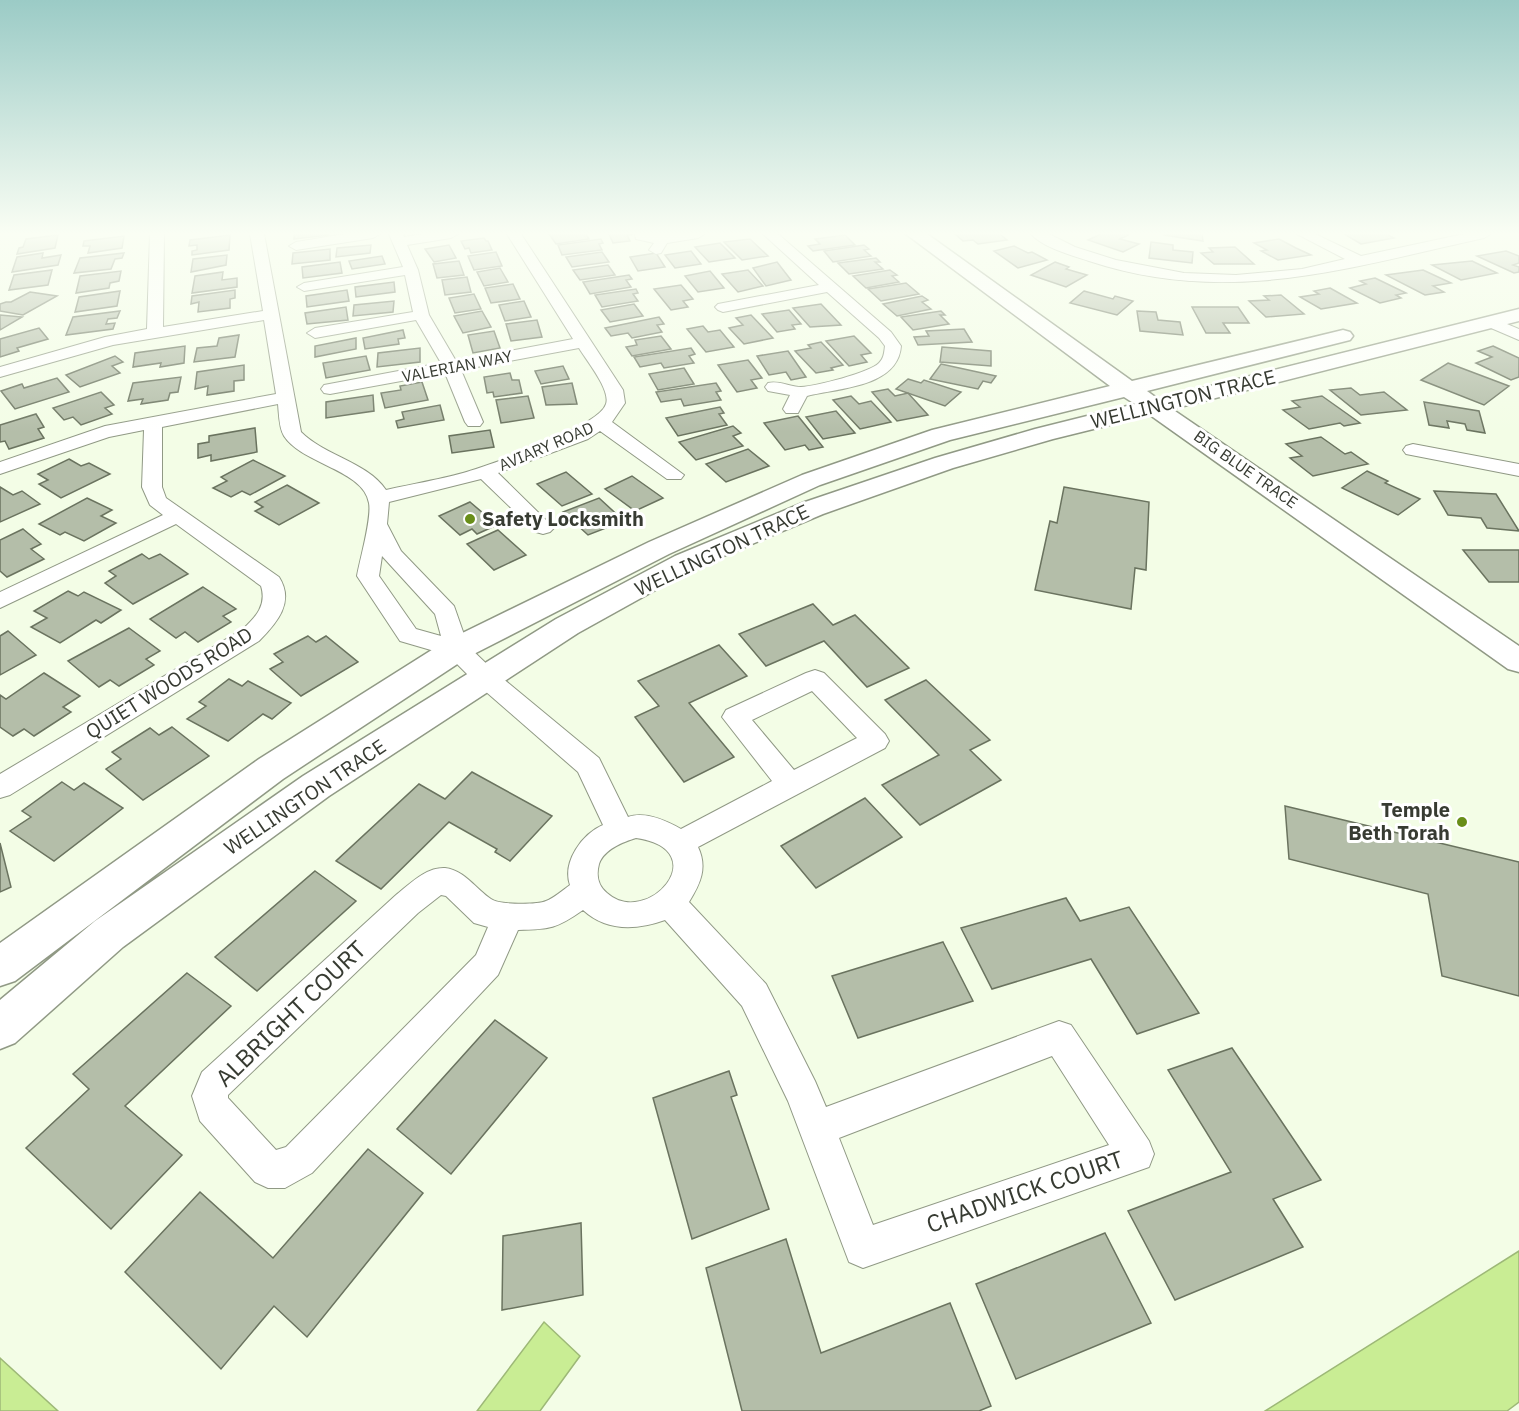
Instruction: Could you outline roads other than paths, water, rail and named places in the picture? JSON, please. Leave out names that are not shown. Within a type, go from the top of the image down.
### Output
[{"type":"street","points":[[154,333],[155,300]]},
{"type":"street","points":[[268,300],[289,428],[296,440],[370,483],[379,498],[368,576],[408,635],[457,649]]},
{"type":"street","points":[[418,300],[421,315],[452,367],[474,422]]},
{"type":"street","name":"AVIARY ROAD","points":[[379,498],[484,472],[581,435],[601,423],[613,410],[616,396],[556,300]]},
{"type":"street","points":[[703,302],[720,313],[776,300]]},
{"type":"street","points":[[774,387],[800,392],[866,377],[883,369],[892,358],[893,346],[885,335],[845,300]]},
{"type":"street","name":"BIG BLUE TRACE","points":[[1006,300],[1127,388],[1519,661]]},
{"type":"street","points":[[0,372],[96,344],[270,314]]},
{"type":"street","points":[[315,333],[421,315]]},
{"type":"street","name":"WELLINGTON TRACE","points":[[0,1028],[109,934],[316,786],[567,626],[685,562],[814,508],[944,463],[1155,406],[1519,315]]},
{"type":"street","points":[[1490,322],[1519,335]]},
{"type":"street","name":"WELLINGTON TRACE","points":[[0,967],[271,769],[457,649],[659,548],[810,480],[941,435],[1364,331]]},
{"type":"street","name":"VALERIAN WAY","points":[[330,389],[583,342]]},
{"type":"street","points":[[792,409],[800,392]]},
{"type":"street","points":[[0,468],[105,432],[284,398]]},
{"type":"street","name":"QUIET WOODS ROAD","points":[[0,787],[251,635],[272,612],[276,601],[276,591],[271,582],[163,507],[153,494],[153,422]]},
{"type":"street","points":[[601,423],[674,475]]},
{"type":"street","points":[[1413,450],[1519,470]]},
{"type":"street","points":[[484,472],[543,528]]},
{"type":"street","points":[[0,601],[176,516]]},
{"type":"street","points":[[377,524],[392,554],[446,611],[457,649],[486,678],[589,765],[619,829]]},
{"type":"street","points":[[680,843],[876,741],[815,679],[735,717],[790,784]]},
{"type":"street","points":[[636,826],[653,827],[668,833],[680,843],[686,854],[688,866],[686,879],[680,891],[669,902],[655,910],[639,915],[622,915],[594,902],[586,891],[582,877],[584,862],[591,848],[604,836],[619,829],[636,826]]},
{"type":"street","name":"ALBRIGHT COURT","points":[[508,917],[487,965],[300,1160],[285,1169],[268,1169],[213,1108],[210,1096],[214,1084],[399,912],[433,884],[445,881],[457,888],[485,913],[508,917],[551,915],[586,891]]},
{"type":"street","name":"CHADWICK COURT","points":[[669,902],[754,995],[803,1093],[816,1128],[863,1248],[1136,1154],[1059,1037],[816,1128]]},
{"type":"place","name":"Safety Locksmith","points":[[470,519]]},
{"type":"place","name":"Temple Beth Torah","points":[[1462,822]]}]
